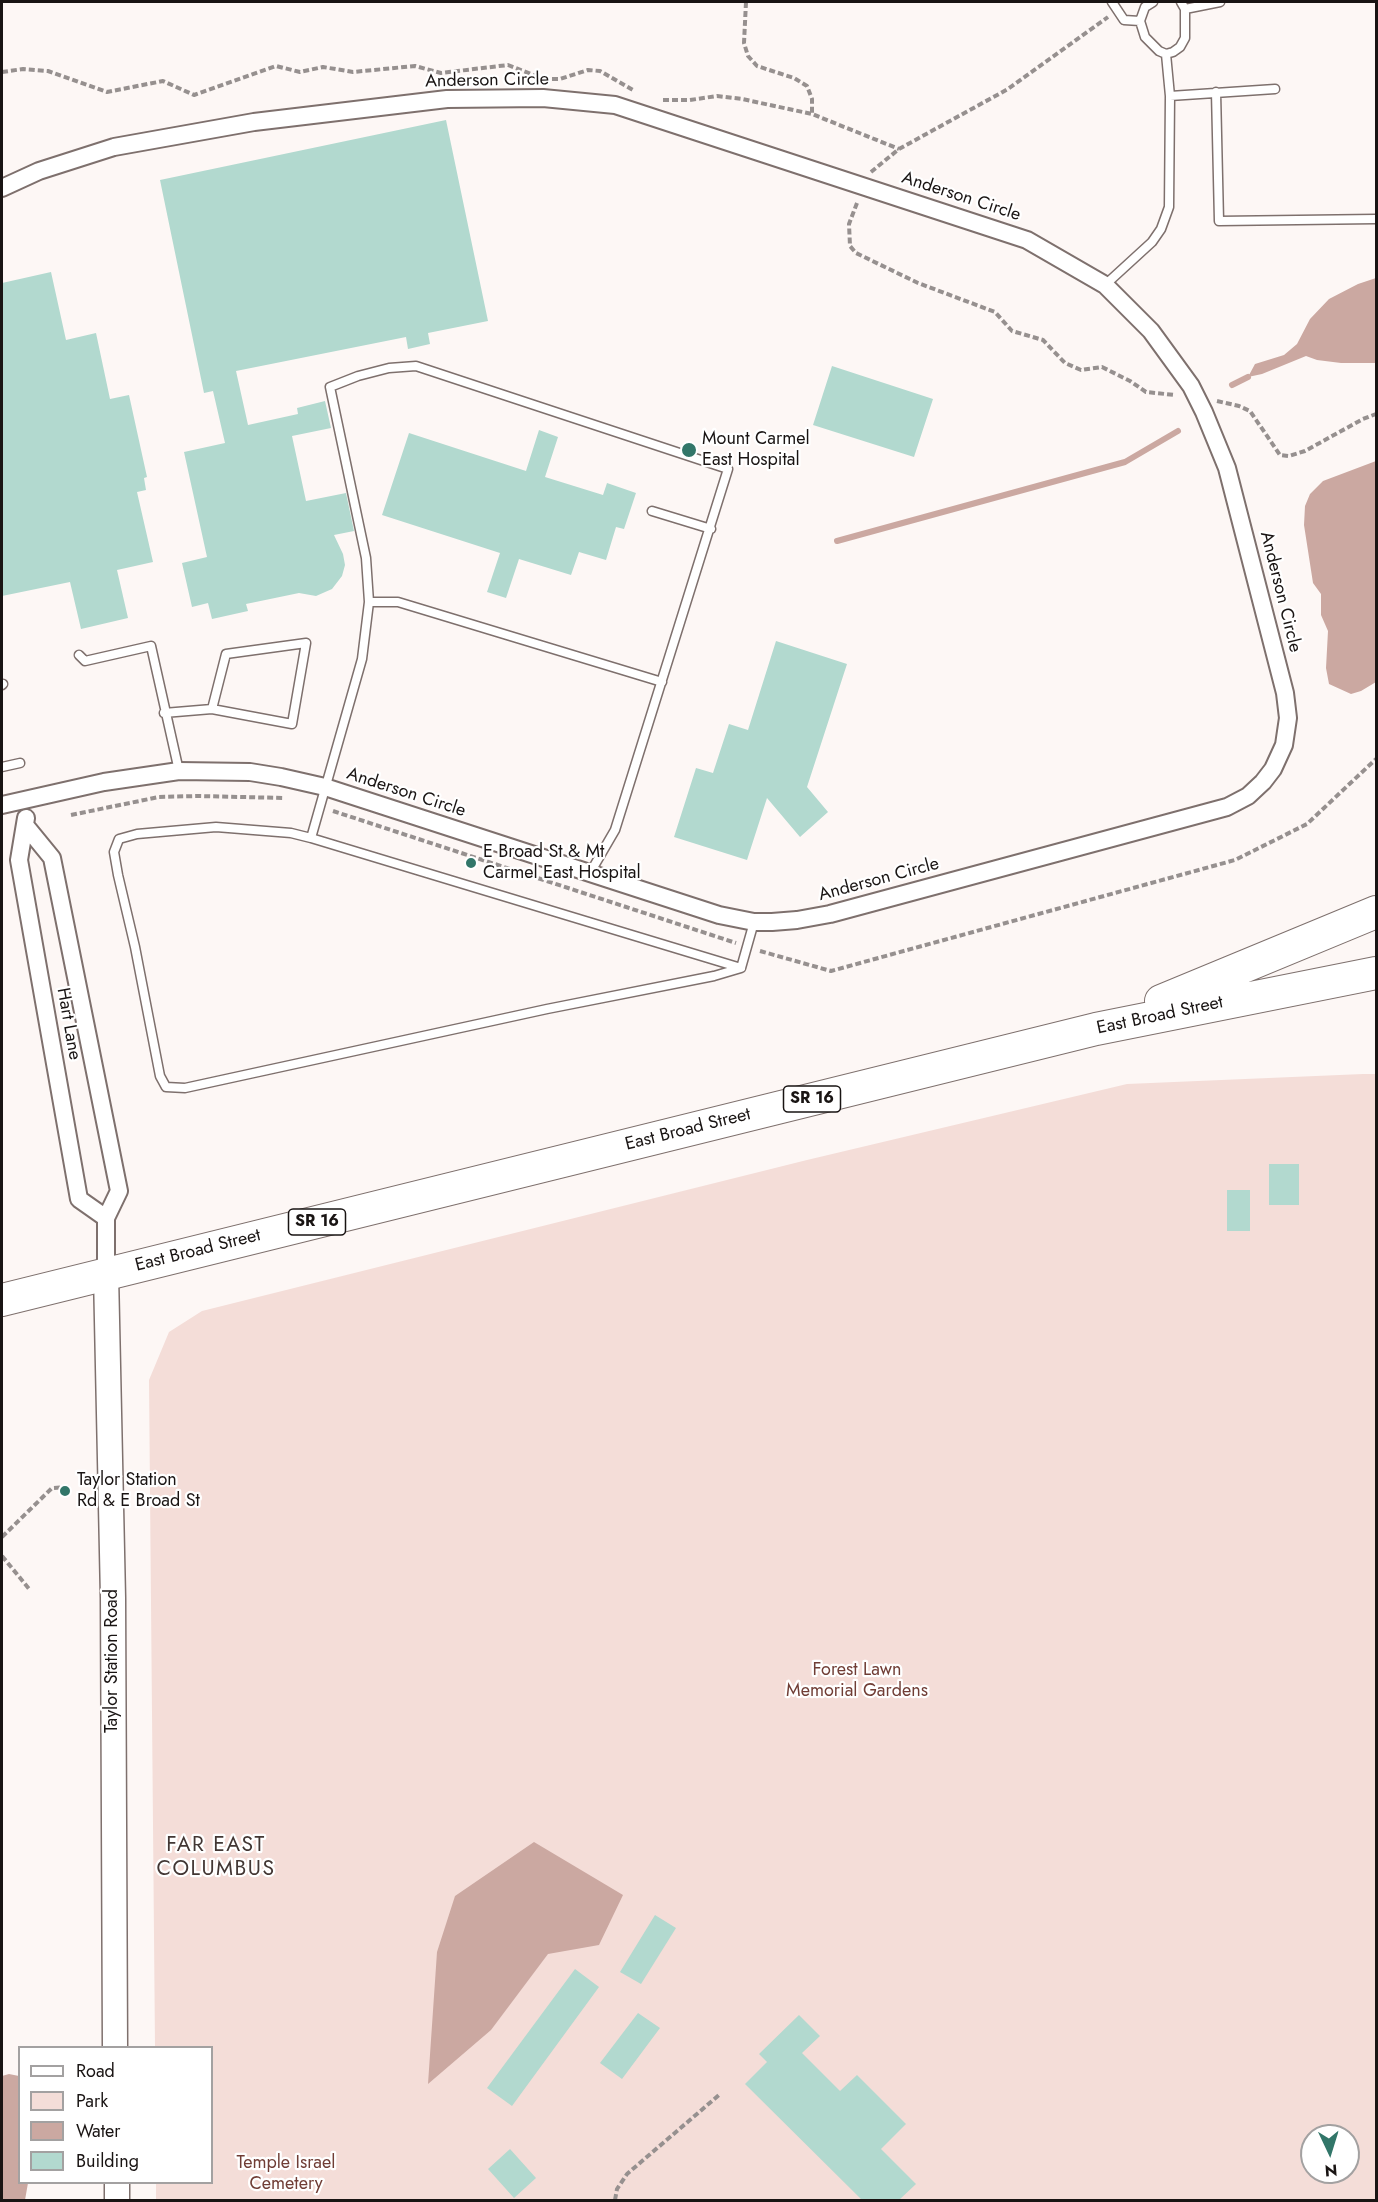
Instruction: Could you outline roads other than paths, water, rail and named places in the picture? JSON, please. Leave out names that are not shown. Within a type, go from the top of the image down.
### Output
[{"type":"highway","points":[[1096,1029],[1377,912]]},
{"type":"highway","name":"East Broad Street","points":[[2,1300],[1096,1029],[1377,973]]},
{"type":"highway","points":[[1311,986],[1377,988]]},
{"type":"main road","name":"Taylor Station Road","points":[[106,1274],[113,1610],[115,2046]]},
{"type":"main road","points":[[117,2184],[117,2200]]},
{"type":"street","name":"Anderson Circle","points":[[2,188],[39,171],[114,147],[254,122],[447,99],[543,98],[615,105],[979,222],[1027,240],[1105,285],[1151,331],[1191,386],[1227,468],[1285,693],[1288,718],[1284,745],[1273,769],[1248,796],[1227,807],[830,914],[797,920],[754,922],[719,915],[325,787],[250,772],[179,771],[104,782],[2,805]]},
{"type":"street","name":"Hart Lane","points":[[28,800],[19,860],[79,1198],[106,1218]]},
{"type":"street","name":"Hart Lane","points":[[25,825],[52,858],[119,1191],[106,1218],[106,1274]]},
{"type":"lane","points":[[1112,2],[1124,20],[1140,21]]},
{"type":"lane","points":[[1153,2],[1145,7],[1140,21],[1145,37],[1159,51],[1166,54],[1180,47],[1185,38],[1183,5],[1220,2]]},
{"type":"lane","points":[[1105,285],[1152,242],[1161,228],[1169,207],[1170,96],[1166,54]]},
{"type":"lane","points":[[1170,96],[1275,89]]},
{"type":"lane","points":[[1216,92],[1219,221],[1377,219]]},
{"type":"lane","points":[[311,838],[362,659],[369,602],[366,558],[330,387],[358,376],[389,368],[416,366],[728,469],[615,830],[589,873]]},
{"type":"lane","points":[[652,511],[711,529]]},
{"type":"lane","points":[[369,602],[398,602],[662,682]]},
{"type":"lane","points":[[164,713],[212,709],[291,724],[306,643],[226,654],[212,709]]},
{"type":"lane","points":[[79,655],[85,661],[151,646],[164,713],[179,771]]},
{"type":"lane","points":[[2,767],[20,763]]},
{"type":"lane","points":[[216,827],[291,833],[741,968],[714,976],[547,1009],[185,1088],[166,1088],[160,1076],[114,852],[119,839],[137,834],[216,827]]},
{"type":"lane","points":[[741,968],[754,922]]},
{"type":"water","points":[[1376,278],[1376,363],[1341,363],[1306,356],[1262,374],[1248,377],[1255,364],[1284,355],[1297,344],[1310,319],[1329,299],[1358,284]]},
{"type":"water","points":[[1376,461],[1376,682],[1351,694],[1329,684],[1326,668],[1328,631],[1321,615],[1321,594],[1313,583],[1304,525],[1305,506],[1310,494],[1323,481]]},
{"type":"water","points":[[534,1842],[623,1895],[599,1945],[548,1954],[491,2030],[428,2084],[437,1952],[455,1896]]},
{"type":"water","points":[[9,2074],[18,2076],[18,2184],[28,2184],[25,2200],[2,2200],[2,2076]]},
{"type":"waterway","points":[[1232,385],[1248,377]]},
{"type":"waterway","points":[[837,541],[1125,462],[1178,431]]},
{"type":"place","name":"Mount Carmel East Hospital","points":[[689,450]]},
{"type":"place","name":"E Broad St & Mt Carmel East Hospital","points":[[471,863]]},
{"type":"place","name":"Taylor Station Rd & E Broad St","points":[[65,1491]]},
{"type":"district","name":"FAR EAST COLUMBUS","points":[[216,1858]]},
{"type":"park label","name":"Forest Lawn Memorial Gardens","points":[[857,1681]]},
{"type":"park label","name":"Temple Israel Cemetery","points":[[286,2174]]}]
